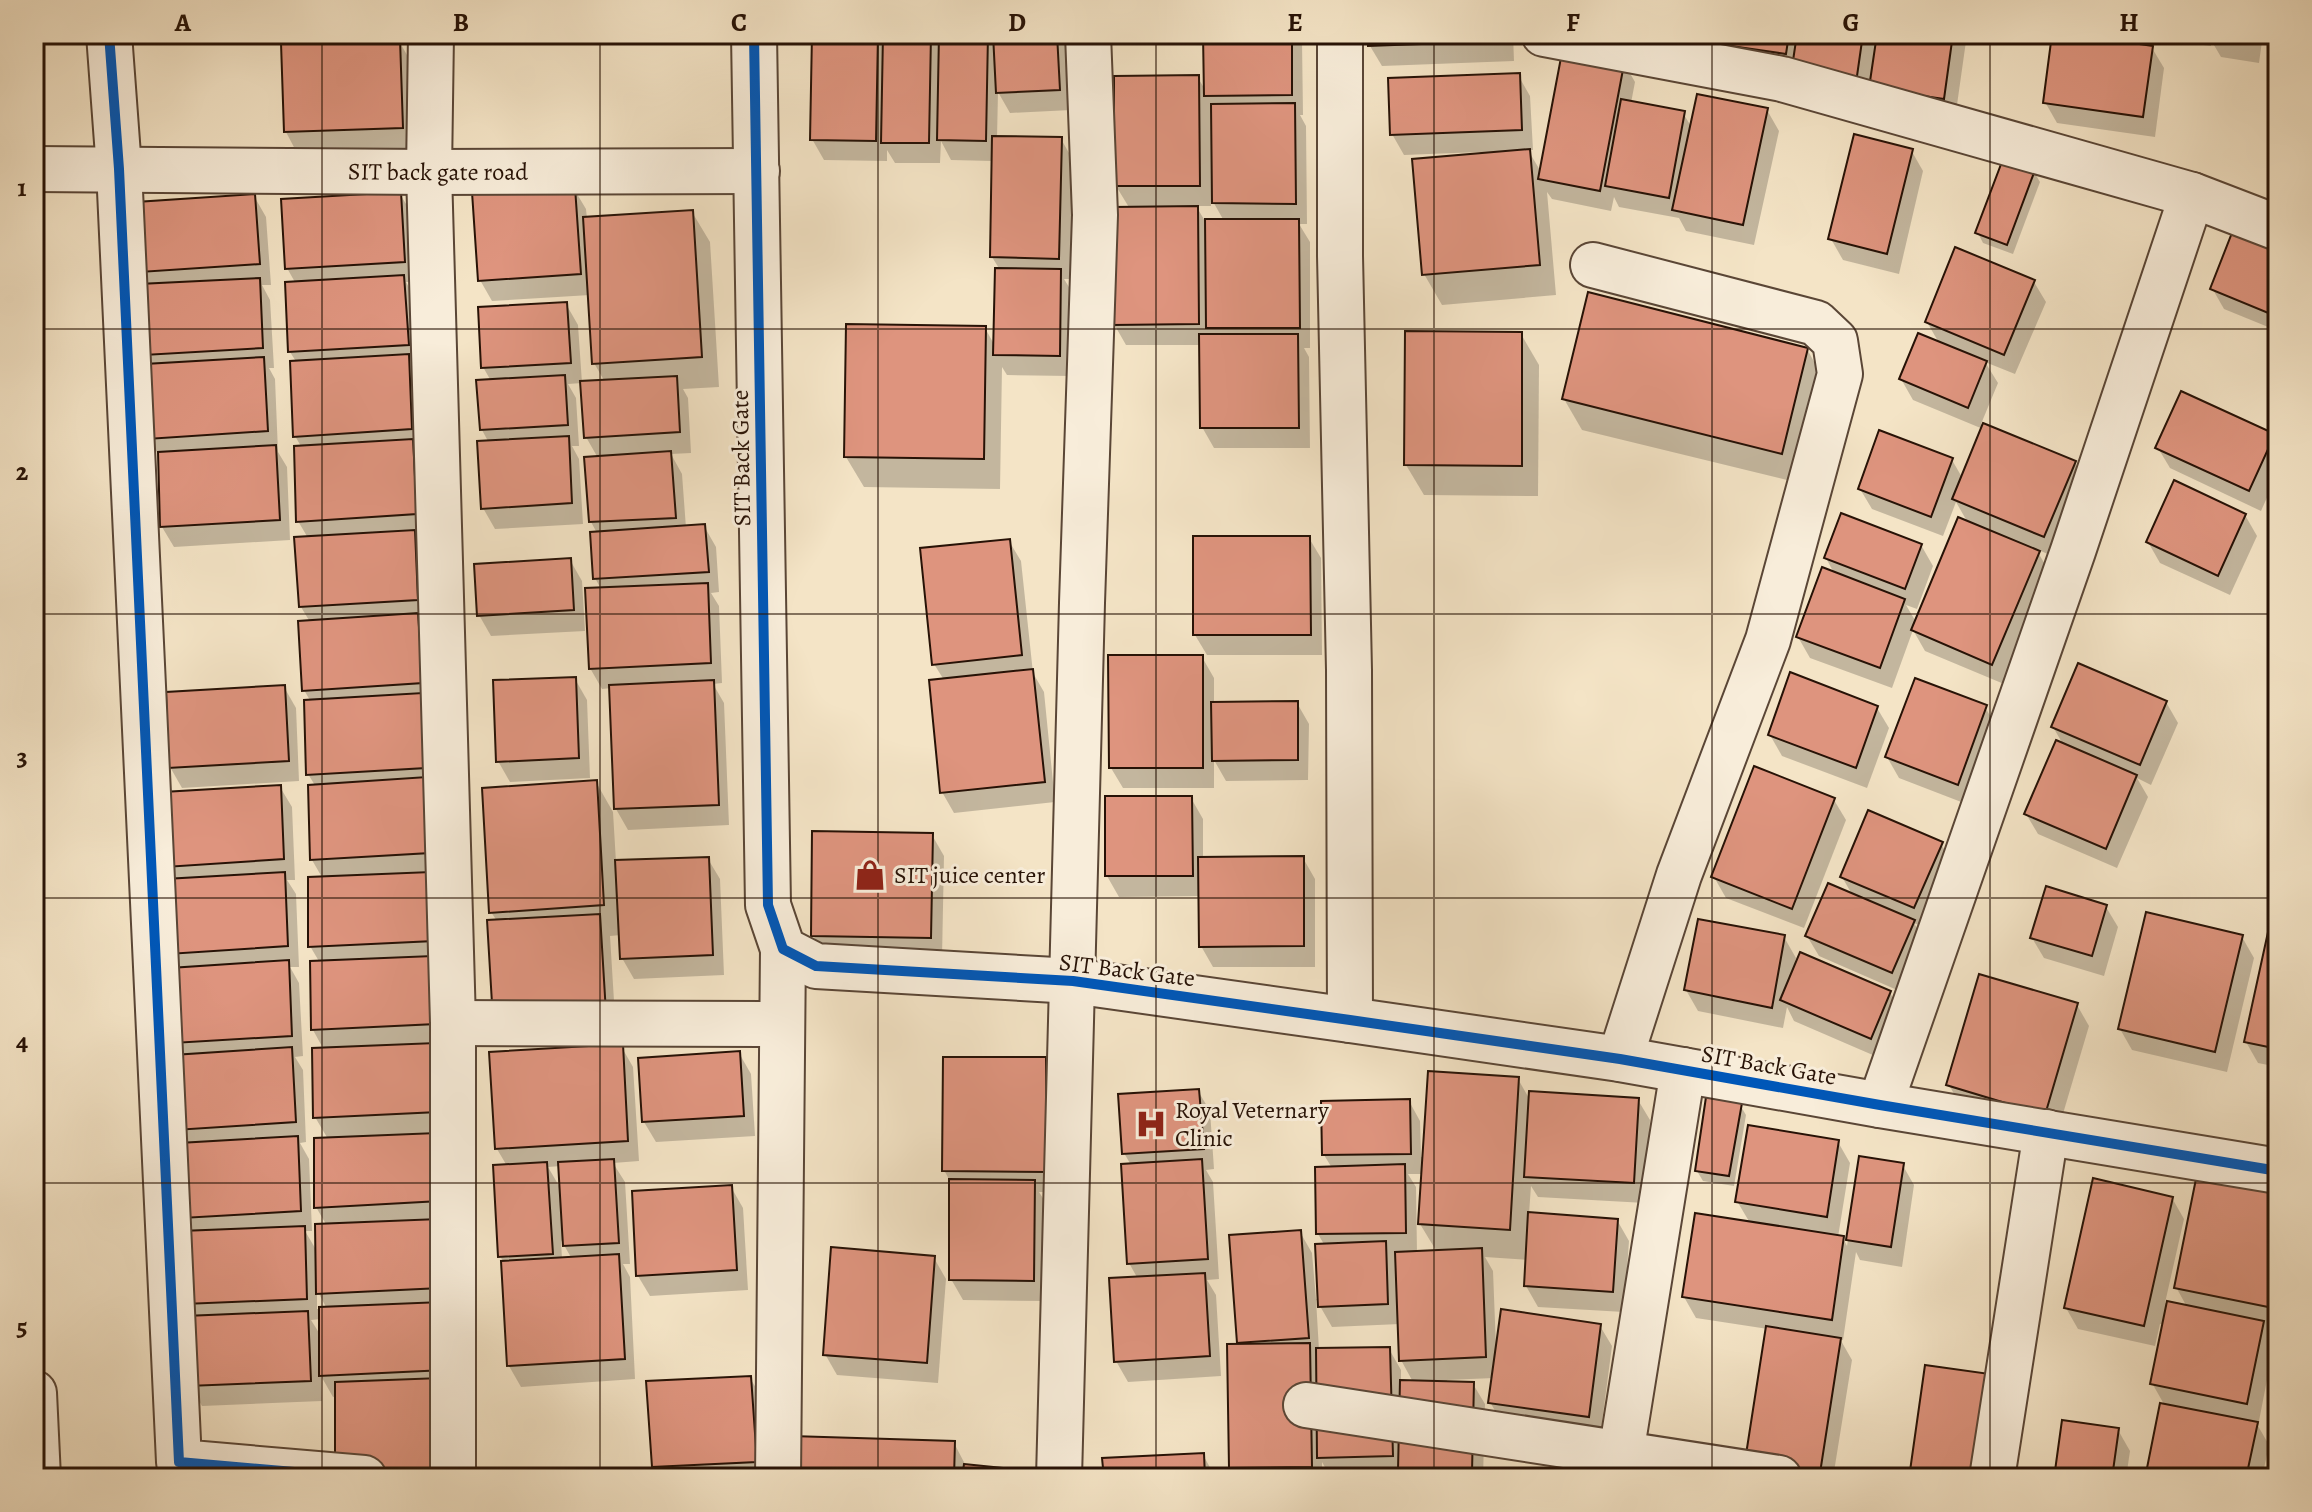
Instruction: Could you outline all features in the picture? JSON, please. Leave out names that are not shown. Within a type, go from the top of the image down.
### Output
[{"type":"street","points":[[109,34],[119,169],[179,1462],[364,1478]]},
{"type":"street","points":[[431,34],[429,172],[453,1023],[453,1478]]},
{"type":"street","name":"SIT Back Gate","points":[[754,34],[768,905],[783,949],[816,966],[1073,981],[1620,1059],[2278,1171]]},
{"type":"street","points":[[1059,1478],[1095,215],[1088,34]]},
{"type":"street","points":[[1340,34],[1340,256],[1349,670],[1350,1020]]},
{"type":"street","points":[[1544,34],[1782,79],[2192,195],[2278,228]]},
{"type":"street","name":"SIT back gate road","points":[[34,169],[757,171]]},
{"type":"street","points":[[1880,1105],[2073,551],[2192,195]]},
{"type":"street","points":[[1593,265],[1816,323],[1835,341],[1840,374],[1768,640],[1679,875],[1620,1059]]},
{"type":"street","points":[[778,1478],[783,949]]},
{"type":"street","points":[[453,1023],[782,1024]]},
{"type":"street","points":[[1621,1454],[1683,1070]]},
{"type":"street","points":[[1992,1478],[2046,1132]]},
{"type":"street","points":[[34,1393],[38,1478]]},
{"type":"street","points":[[1306,1405],[1779,1478]]},
{"type":"building","points":[[812,34],[878,34],[876,141],[810,140]]},
{"type":"building","points":[[883,34],[931,34],[929,143],[881,143]]},
{"type":"building","points":[[939,34],[988,34],[986,141],[937,140]]},
{"type":"building","points":[[993,34],[1057,34],[1060,90],[996,93]]},
{"type":"building","points":[[1203,34],[1292,34],[1292,95],[1204,96]]},
{"type":"building","points":[[1368,34],[1503,34],[1503,41],[1368,46]]},
{"type":"building","points":[[1726,34],[1789,34],[1786,54],[1724,45]]},
{"type":"building","points":[[1797,34],[1863,34],[1856,83],[1791,74]]},
{"type":"building","points":[[1877,34],[1953,34],[1944,99],[1869,88]]},
{"type":"building","points":[[2052,34],[2153,46],[2143,117],[2043,103]]},
{"type":"building","points":[[2207,34],[2249,34],[2248,43]]},
{"type":"building","points":[[400,39],[403,128],[284,132],[281,43]]},
{"type":"building","points":[[1563,47],[1625,59],[1600,191],[1538,179]]},
{"type":"building","points":[[1520,73],[1522,130],[1390,135],[1388,78]]},
{"type":"building","points":[[1199,75],[1200,186],[1114,186],[1114,76]]},
{"type":"building","points":[[1697,94],[1768,108],[1743,225],[1672,210]]},
{"type":"building","points":[[1621,99],[1685,111],[1669,198],[1605,186]]},
{"type":"building","points":[[1295,103],[1296,204],[1212,203],[1211,104]]},
{"type":"building","points":[[1854,134],[1913,149],[1887,254],[1828,239]]},
{"type":"building","points":[[992,136],[1062,137],[1059,259],[990,257]]},
{"type":"building","points":[[1530,149],[1540,265],[1422,275],[1412,159]]},
{"type":"building","points":[[2003,159],[2035,170],[2007,245],[1975,233]]},
{"type":"building","points":[[575,187],[581,274],[478,281],[472,192]]},
{"type":"building","points":[[401,192],[405,262],[285,269],[281,199]]},
{"type":"building","points":[[255,194],[260,264],[140,272],[136,202]]},
{"type":"building","points":[[1198,206],[1199,324],[1112,325],[1112,207]]},
{"type":"building","points":[[693,210],[702,357],[592,364],[583,217]]},
{"type":"building","points":[[1205,219],[1299,219],[1300,328],[1206,328]]},
{"type":"building","points":[[2237,220],[2278,236],[2278,317],[2210,289]]},
{"type":"building","points":[[1955,247],[2035,280],[2004,355],[1925,322]]},
{"type":"building","points":[[995,268],[1061,269],[1060,356],[993,355]]},
{"type":"building","points":[[404,275],[409,345],[288,352],[285,282]]},
{"type":"building","points":[[260,278],[263,348],[144,355],[139,284]]},
{"type":"building","points":[[1588,292],[1808,348],[1782,454],[1562,399]]},
{"type":"building","points":[[567,302],[571,363],[481,368],[478,307]]},
{"type":"building","points":[[846,324],[986,326],[984,459],[844,457]]},
{"type":"building","points":[[1405,331],[1522,332],[1522,466],[1404,465]]},
{"type":"building","points":[[1918,333],[1987,361],[1968,408],[1899,379]]},
{"type":"building","points":[[1199,334],[1298,334],[1299,428],[1200,428]]},
{"type":"building","points":[[409,354],[412,429],[293,437],[290,361]]},
{"type":"building","points":[[264,357],[268,431],[147,439],[145,364]]},
{"type":"building","points":[[565,375],[568,425],[480,430],[476,380]]},
{"type":"building","points":[[677,376],[680,432],[584,438],[580,381]]},
{"type":"building","points":[[2181,391],[2275,434],[2249,491],[2155,448]]},
{"type":"building","points":[[1983,423],[2076,461],[2044,537],[1952,499]]},
{"type":"building","points":[[1879,430],[1953,458],[1931,517],[1858,489]]},
{"type":"building","points":[[569,436],[572,503],[481,509],[477,441]]},
{"type":"building","points":[[413,439],[417,514],[296,522],[294,446]]},
{"type":"building","points":[[276,445],[280,520],[160,527],[158,452]]},
{"type":"building","points":[[671,451],[676,518],[589,522],[584,457]]},
{"type":"building","points":[[2174,480],[2246,514],[2218,576],[2146,542]]},
{"type":"building","points":[[1841,513],[1922,544],[1905,589],[1824,558]]},
{"type":"building","points":[[1958,517],[2040,551],[1992,665],[1911,630]]},
{"type":"building","points":[[705,524],[709,572],[593,579],[590,532]]},
{"type":"building","points":[[415,530],[418,600],[299,607],[294,537]]},
{"type":"building","points":[[1193,536],[1310,536],[1311,635],[1193,635]]},
{"type":"building","points":[[1010,539],[1022,655],[932,665],[920,548]]},
{"type":"building","points":[[571,558],[574,610],[477,616],[474,564]]},
{"type":"building","points":[[1822,567],[1905,599],[1880,668],[1796,637]]},
{"type":"building","points":[[708,583],[711,663],[589,669],[585,588]]},
{"type":"building","points":[[418,613],[423,683],[302,691],[298,621]]},
{"type":"building","points":[[1108,655],[1203,655],[1203,768],[1109,768]]},
{"type":"building","points":[[2078,663],[2167,701],[2140,765],[2051,727]]},
{"type":"building","points":[[1033,669],[1045,782],[940,793],[929,680]]},
{"type":"building","points":[[1790,672],[1878,706],[1856,768],[1768,735]]},
{"type":"building","points":[[576,677],[579,758],[496,762],[493,680]]},
{"type":"building","points":[[1915,678],[1987,705],[1958,785],[1885,757]]},
{"type":"building","points":[[714,680],[719,805],[614,809],[609,685]]},
{"type":"building","points":[[285,685],[289,761],[168,768],[166,692]]},
{"type":"building","points":[[423,693],[426,768],[306,775],[304,700]]},
{"type":"building","points":[[1298,701],[1298,760],[1212,761],[1211,702]]},
{"type":"building","points":[[2056,740],[2137,775],[2106,849],[2024,814]]},
{"type":"building","points":[[1754,766],[1835,798],[1792,909],[1711,877]]},
{"type":"building","points":[[427,777],[430,853],[310,860],[308,785]]},
{"type":"building","points":[[597,780],[604,905],[489,913],[482,788]]},
{"type":"building","points":[[281,785],[284,859],[165,867],[163,792]]},
{"type":"building","points":[[1105,796],[1192,796],[1193,876],[1105,876]]},
{"type":"building","points":[[1868,810],[1943,842],[1914,908],[1840,877]]},
{"type":"building","points":[[812,831],[933,833],[931,938],[811,936]]},
{"type":"building","points":[[2278,855],[2278,888],[2271,887]]},
{"type":"building","points":[[1304,856],[1304,946],[1199,947],[1198,857]]},
{"type":"building","points":[[709,857],[713,955],[620,959],[615,860]]},
{"type":"building","points":[[285,872],[288,946],[168,954],[165,879]]},
{"type":"building","points":[[431,872],[434,941],[308,947],[308,877]]},
{"type":"building","points":[[1828,883],[1915,920],[1892,973],[1805,936]]},
{"type":"building","points":[[2046,886],[2107,905],[2092,956],[2030,938]]},
{"type":"building","points":[[2275,900],[2278,900],[2278,1049],[2244,1042]]},
{"type":"building","points":[[2146,912],[2243,935],[2215,1052],[2118,1029]]},
{"type":"building","points":[[600,914],[606,1013],[493,1020],[487,920]]},
{"type":"building","points":[[1698,919],[1785,935],[1772,1008],[1684,990]]},
{"type":"building","points":[[1800,952],[1891,991],[1871,1039],[1780,1000]]},
{"type":"building","points":[[433,956],[436,1024],[311,1030],[310,961]]},
{"type":"building","points":[[289,960],[292,1036],[173,1043],[170,968]]},
{"type":"building","points":[[1979,974],[2078,1003],[2045,1115],[1946,1085]]},
{"type":"building","points":[[436,1043],[438,1112],[313,1118],[312,1048]]},
{"type":"building","points":[[623,1044],[628,1141],[495,1149],[489,1052]]},
{"type":"building","points":[[292,1047],[296,1122],[175,1130],[173,1055]]},
{"type":"building","points":[[740,1051],[744,1116],[642,1122],[638,1058]]},
{"type":"building","points":[[943,1057],[1046,1057],[1047,1172],[942,1171]]},
{"type":"building","points":[[1428,1071],[1519,1077],[1510,1230],[1418,1224]]},
{"type":"building","points":[[1199,1089],[1204,1149],[1122,1154],[1118,1094]]},
{"type":"building","points":[[1529,1091],[1639,1098],[1634,1183],[1524,1177]]},
{"type":"building","points":[[1706,1097],[1742,1103],[1729,1176],[1695,1171]]},
{"type":"building","points":[[1410,1099],[1411,1154],[1322,1155],[1321,1101]]},
{"type":"building","points":[[1748,1125],[1839,1140],[1827,1217],[1735,1202]]},
{"type":"building","points":[[437,1133],[440,1201],[314,1208],[314,1138]]},
{"type":"building","points":[[298,1136],[301,1211],[182,1218],[179,1143]]},
{"type":"building","points":[[1859,1156],[1904,1163],[1891,1247],[1846,1240]]},
{"type":"building","points":[[614,1159],[619,1243],[563,1246],[558,1162]]},
{"type":"building","points":[[1202,1159],[1208,1259],[1127,1264],[1121,1164]]},
{"type":"building","points":[[547,1162],[553,1254],[498,1257],[493,1165]]},
{"type":"building","points":[[1405,1164],[1406,1233],[1316,1234],[1315,1167]]},
{"type":"building","points":[[2199,1164],[2278,1180],[2278,1309],[2174,1288]]},
{"type":"building","points":[[2093,1178],[2173,1197],[2144,1326],[2064,1308]]},
{"type":"building","points":[[949,1179],[1035,1180],[1034,1281],[949,1280]]},
{"type":"building","points":[[732,1185],[737,1270],[636,1276],[632,1191]]},
{"type":"building","points":[[1528,1212],[1618,1219],[1613,1292],[1524,1286]]},
{"type":"building","points":[[1695,1213],[1844,1236],[1832,1320],[1682,1297]]},
{"type":"building","points":[[439,1219],[441,1288],[316,1294],[315,1224]]},
{"type":"building","points":[[305,1226],[307,1299],[184,1304],[181,1231]]},
{"type":"building","points":[[1301,1230],[1309,1338],[1237,1343],[1229,1235]]},
{"type":"building","points":[[1386,1241],[1388,1304],[1318,1307],[1315,1244]]},
{"type":"building","points":[[831,1247],[935,1256],[927,1363],[823,1355]]},
{"type":"building","points":[[1482,1248],[1486,1357],[1399,1361],[1395,1252]]},
{"type":"building","points":[[619,1254],[625,1359],[507,1366],[501,1261]]},
{"type":"building","points":[[1205,1273],[1210,1356],[1114,1362],[1109,1278]]},
{"type":"building","points":[[2167,1301],[2264,1321],[2247,1404],[2150,1384]]},
{"type":"building","points":[[442,1302],[445,1370],[319,1376],[319,1307]]},
{"type":"building","points":[[1501,1309],[1601,1324],[1589,1417],[1488,1403]]},
{"type":"building","points":[[308,1311],[311,1381],[188,1386],[185,1316]]},
{"type":"building","points":[[1766,1326],[1841,1338],[1820,1473],[1745,1461]]},
{"type":"building","points":[[1310,1343],[1312,1467],[1229,1468],[1227,1344]]},
{"type":"building","points":[[1390,1347],[1393,1456],[1317,1458],[1316,1348]]},
{"type":"building","points":[[1925,1365],[1997,1375],[1983,1478],[1909,1478]]},
{"type":"building","points":[[751,1376],[757,1462],[652,1467],[646,1381]]},
{"type":"building","points":[[441,1378],[443,1477],[335,1469],[335,1382]]},
{"type":"building","points":[[1400,1380],[1474,1382],[1472,1472],[1398,1470]]},
{"type":"building","points":[[2160,1403],[2258,1422],[2246,1478],[2145,1478]]},
{"type":"building","points":[[2062,1420],[2119,1428],[2112,1478],[2054,1478]]},
{"type":"building","points":[[791,1436],[955,1441],[954,1478],[790,1478]]},
{"type":"building","points":[[1204,1453],[1205,1478],[1104,1478],[1102,1458]]},
{"type":"building","points":[[964,1464],[1044,1472],[1043,1478],[962,1478]]},
{"type":"cycle path","points":[[109,34],[119,169],[179,1462],[364,1478]]},
{"type":"cycle path","points":[[754,34],[768,905],[783,949],[816,966],[1073,981],[1620,1059],[2278,1171]]},
{"type":"place","name":"SIT juice center","points":[[870,875]]},
{"type":"place","name":"Royal Veternary Clinic","points":[[1151,1124]]}]
